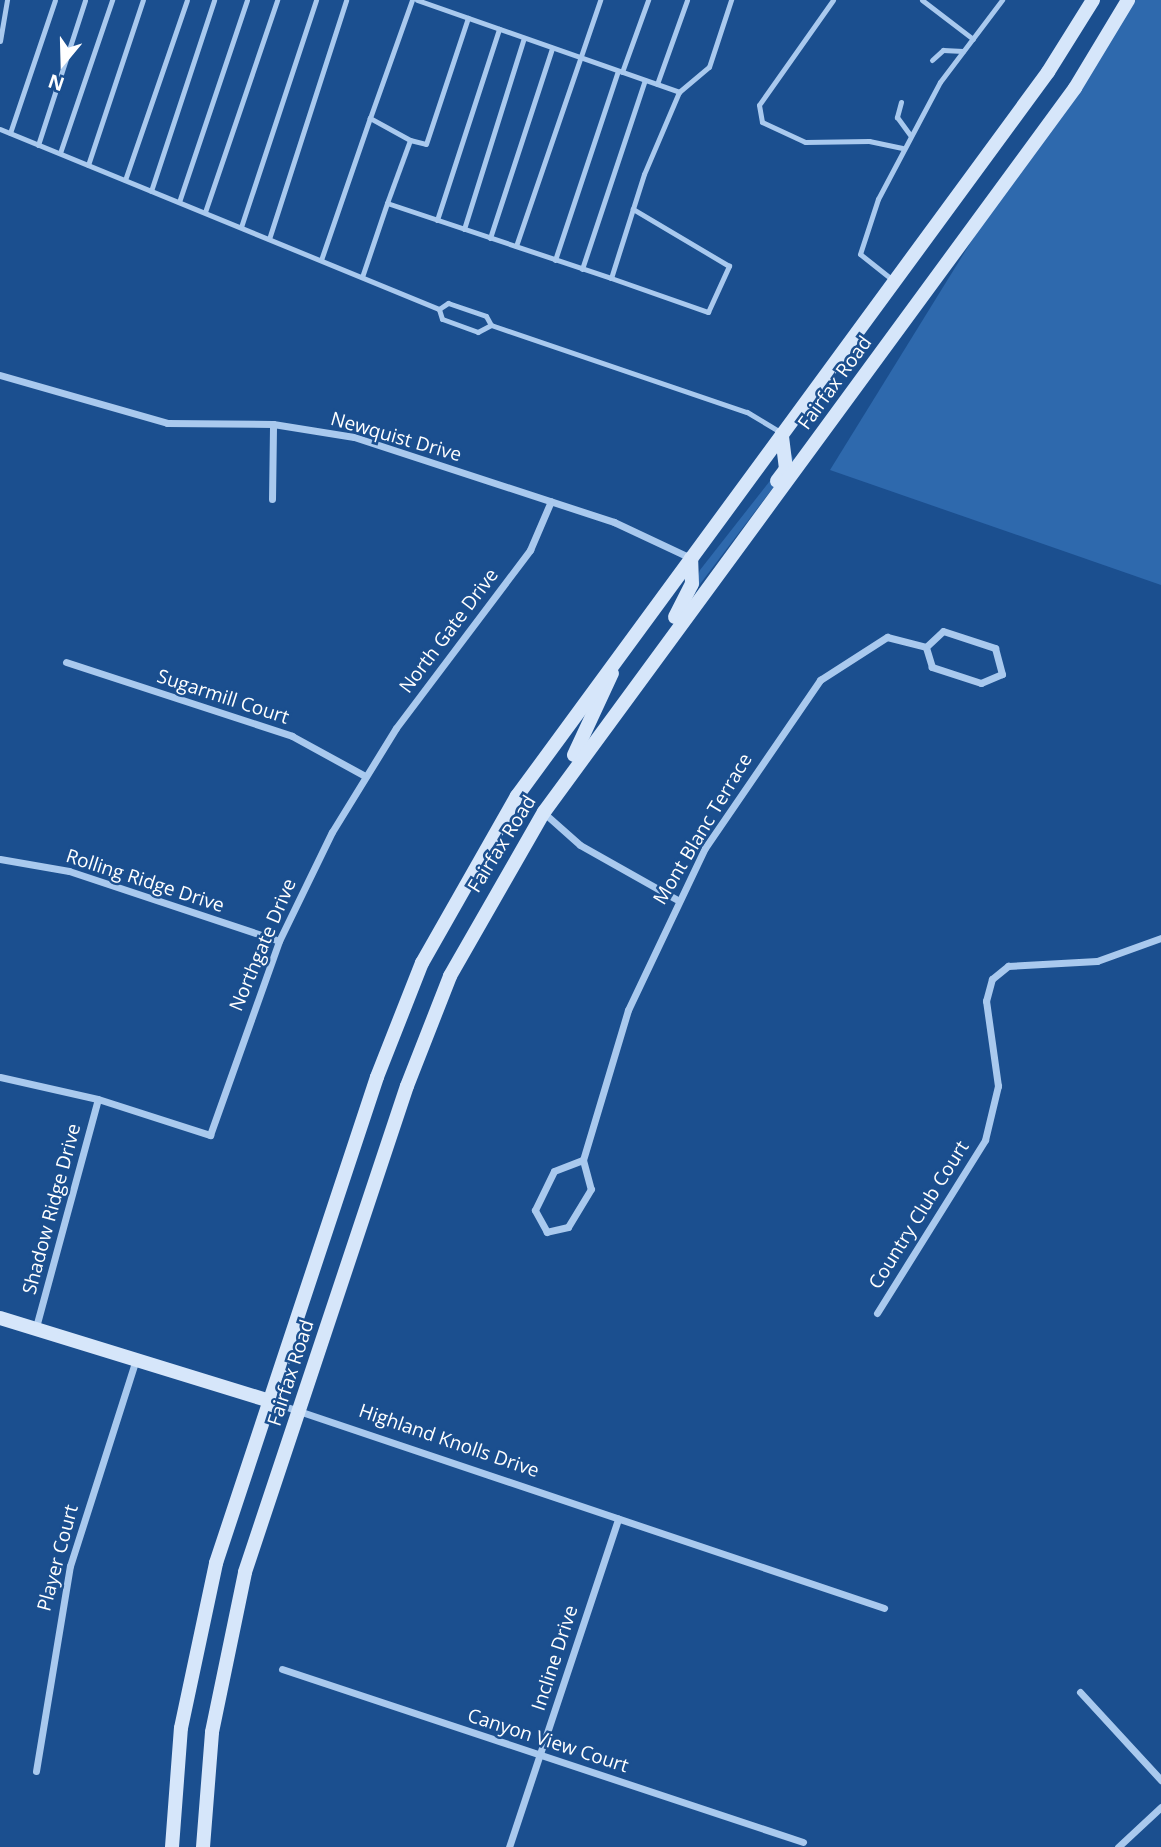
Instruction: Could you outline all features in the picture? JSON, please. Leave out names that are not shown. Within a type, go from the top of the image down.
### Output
[{"type":"main road","name":"Fairfax Road","points":[[172,1847],[181,1728],[201,1618],[269,1401],[422,963],[485,844],[1048,72],[1093,0]]},
{"type":"main road","name":"Fairfax Road","points":[[204,1847],[212,1732],[232,1625],[299,1410],[428,1027],[484,908],[544,812],[1074,88],[1128,0]]},
{"type":"main road","points":[[750,531],[753,514],[786,469],[782,434]]},
{"type":"main road","points":[[627,699],[636,673],[686,600],[691,558]]},
{"type":"main road","points":[[544,812],[540,802],[589,733],[616,661]]},
{"type":"main road","name":"Highland Knolls Drive","points":[[0,1318],[269,1401]]},
{"type":"street","name":"Newquist Drive","points":[[0,375],[117,414],[167,423],[272,425],[354,437],[551,502],[691,558]]},
{"type":"street","points":[[272,425],[272,499]]},
{"type":"street","name":"North Gate Drive","points":[[365,776],[530,550],[551,502]]},
{"type":"street","points":[[943,631],[995,649],[1002,674],[981,683],[932,667],[926,647],[943,631]]},
{"type":"street","name":"Mont Blanc Terrace","points":[[583,1160],[554,1171],[535,1210],[547,1232],[568,1227],[591,1189],[583,1160],[628,1010],[676,899],[820,680],[887,636],[926,647]]},
{"type":"street","name":"Sugarmill Court","points":[[66,662],[292,736],[365,776]]},
{"type":"street","name":"Northgate Drive","points":[[98,1099],[210,1135],[279,941],[365,776]]},
{"type":"street","points":[[544,812],[580,845],[676,899]]},
{"type":"street","name":"Rolling Ridge Drive","points":[[0,859],[69,871],[279,941]]},
{"type":"street","name":"Country Club Court","points":[[877,1313],[985,1140],[998,1086],[986,1002],[992,979],[1008,966],[1097,961],[1160,938]]},
{"type":"street","points":[[0,1077],[98,1099]]},
{"type":"street","name":"Shadow Ridge Drive","points":[[36,1327],[98,1099]]},
{"type":"street","name":"Player Court","points":[[36,1771],[70,1566],[136,1358]]},
{"type":"street","name":"Highland Knolls Drive","points":[[269,1401],[884,1608]]},
{"type":"street","name":"Incline Drive","points":[[509,1847],[618,1518]]},
{"type":"street","name":"Canyon View Court","points":[[282,1669],[803,1842]]},
{"type":"street","points":[[1080,1692],[1161,1780]]},
{"type":"street","points":[[1118,1847],[1161,1807]]},
{"type":"lane","points":[[0,41],[7,0]]},
{"type":"lane","points":[[10,133],[55,0]]},
{"type":"lane","points":[[38,145],[85,0]]},
{"type":"lane","points":[[60,153],[112,0]]},
{"type":"lane","points":[[89,165],[144,0]]},
{"type":"lane","points":[[125,180],[187,0]]},
{"type":"lane","points":[[151,191],[214,0]]},
{"type":"lane","points":[[179,202],[247,0]]},
{"type":"lane","points":[[205,212],[277,0]]},
{"type":"lane","points":[[240,227],[316,0]]},
{"type":"lane","points":[[269,239],[346,0]]},
{"type":"lane","points":[[321,260],[414,0],[679,92]]},
{"type":"lane","points":[[516,246],[600,0]]},
{"type":"lane","points":[[555,260],[620,72],[648,0]]},
{"type":"lane","points":[[657,84],[687,0]]},
{"type":"lane","points":[[611,278],[633,209],[679,92],[709,67],[730,0]]},
{"type":"lane","points":[[833,0],[759,105],[762,122],[805,142],[869,141],[902,148]]},
{"type":"lane","points":[[922,0],[973,39]]},
{"type":"lane","points":[[894,282],[860,254],[902,148],[964,51],[1002,0]]},
{"type":"lane","points":[[370,118],[410,140],[426,144],[468,18]]},
{"type":"lane","points":[[437,220],[499,29]]},
{"type":"lane","points":[[464,229],[524,38]]},
{"type":"lane","points":[[490,238],[552,48]]},
{"type":"lane","points":[[932,60],[943,50],[964,51]]},
{"type":"lane","points":[[582,269],[645,80]]},
{"type":"lane","points":[[901,102],[897,117],[910,135]]},
{"type":"lane","points":[[0,130],[439,309]]},
{"type":"lane","points":[[362,277],[410,140]]},
{"type":"lane","points":[[387,203],[708,312],[729,266],[633,209]]},
{"type":"lane","points":[[439,309],[449,303],[486,316],[491,325],[747,412],[782,434]]},
{"type":"lane","points":[[439,309],[442,319],[478,332],[491,325]]},
{"type":"shaded area","points":[[1136,0],[1161,0],[1161,585],[830,470],[979,229]]},
{"type":"shaded area","points":[[791,454],[794,460],[691,596],[700,570]]}]
